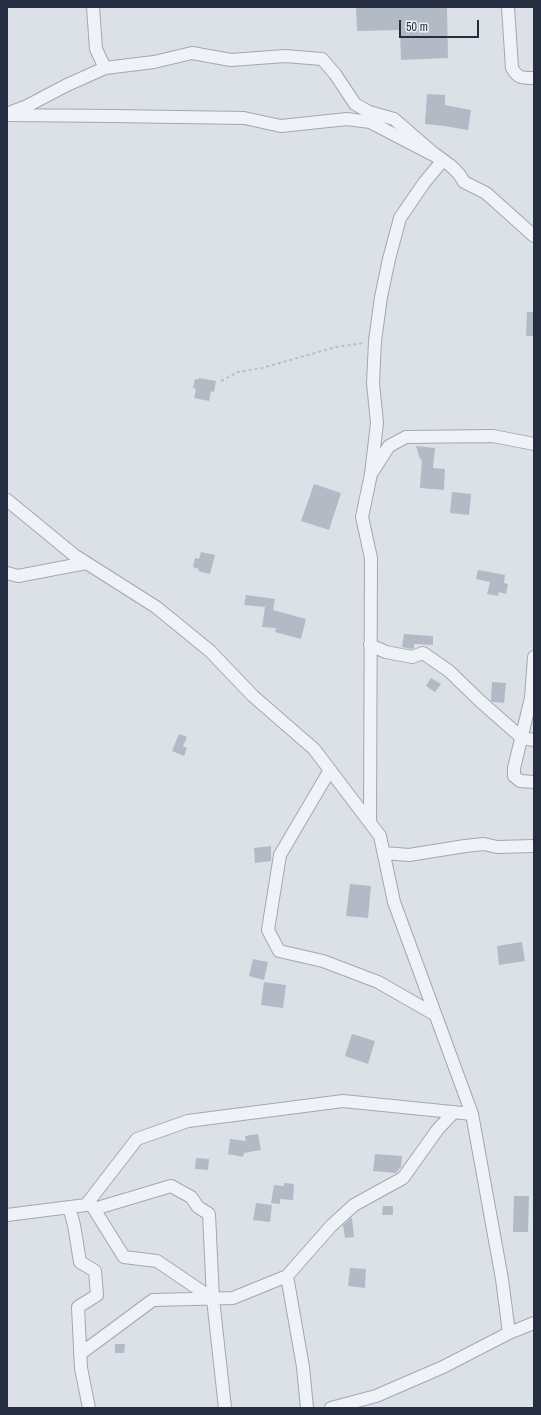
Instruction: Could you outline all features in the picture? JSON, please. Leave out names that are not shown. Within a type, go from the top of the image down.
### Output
[{"type":"street","points":[[93,7],[96,49],[105,68]]},
{"type":"street","points":[[508,7],[512,68],[516,75],[523,78],[534,78]]},
{"type":"street","points":[[7,114],[27,106],[67,85],[105,68],[154,62],[192,53],[231,60],[284,56],[322,59],[335,74],[355,104],[370,112],[394,119],[459,174],[464,182],[486,193],[534,236]]},
{"type":"street","points":[[7,114],[244,118],[281,126],[347,119],[370,122],[443,160]]},
{"type":"street","points":[[370,823],[371,558],[362,517],[371,474],[377,423],[373,383],[375,341],[387,266],[400,218],[424,183],[443,160]]},
{"type":"street","points":[[371,474],[389,446],[406,437],[493,436],[534,444]]},
{"type":"street","points":[[7,500],[74,555],[156,607],[210,650],[253,696],[314,749],[380,836],[394,902],[472,1114],[501,1271],[509,1333]]},
{"type":"street","points":[[7,573],[18,576],[86,563]]},
{"type":"street","points":[[370,645],[386,652],[412,656],[423,653],[449,671],[480,701],[528,739]]},
{"type":"street","points":[[534,657],[528,739],[514,768],[514,776],[520,781],[534,782]]},
{"type":"street","points":[[330,770],[280,855],[268,930],[279,951],[323,961],[378,982],[434,1014]]},
{"type":"street","points":[[384,853],[409,855],[484,844],[497,847],[534,846]]},
{"type":"street","points":[[91,1205],[137,1139],[188,1121],[343,1101],[472,1114]]},
{"type":"street","points":[[80,1354],[153,1300],[233,1298],[287,1276],[331,1226],[354,1205],[403,1178],[438,1129],[454,1112]]},
{"type":"street","points":[[7,1215],[86,1204],[91,1205],[171,1186],[192,1197],[198,1207],[209,1214],[213,1299],[225,1408]]},
{"type":"street","points":[[91,1205],[124,1257],[157,1261],[213,1299]]},
{"type":"street","points":[[69,1207],[74,1225],[80,1262],[95,1271],[97,1295],[78,1307],[81,1368],[89,1408]]},
{"type":"street","points":[[287,1276],[303,1367],[307,1408]]},
{"type":"street","points":[[331,1408],[376,1396],[443,1367],[509,1333],[534,1323]]},
{"type":"path","points":[[221,381],[238,372],[262,368],[336,347],[375,341]]},
{"type":"building","points":[[356,7],[447,7],[448,58],[401,60],[400,30],[357,31]]},
{"type":"building","points":[[427,94],[445,95],[445,105],[471,110],[468,130],[425,124]]},
{"type":"building","points":[[527,312],[534,312],[534,336],[526,336]]},
{"type":"building","points":[[199,378],[216,381],[214,392],[211,391],[209,401],[194,398],[196,389],[193,388],[195,379],[198,380]]},
{"type":"building","points":[[416,446],[435,448],[433,468],[445,469],[444,490],[420,488],[422,460],[420,459]]},
{"type":"building","points":[[314,484],[341,493],[329,530],[301,521]]},
{"type":"building","points":[[452,492],[471,494],[469,515],[450,513]]},
{"type":"building","points":[[201,552],[215,555],[210,574],[198,571],[199,569],[193,567],[195,558],[199,559]]},
{"type":"building","points":[[478,570],[505,575],[504,583],[508,584],[506,594],[499,592],[498,596],[487,594],[490,582],[476,579]]},
{"type":"building","points":[[246,595],[275,599],[273,610],[306,619],[301,639],[275,632],[276,628],[262,627],[265,607],[244,605]]},
{"type":"building","points":[[404,634],[433,636],[433,645],[414,644],[414,648],[411,649],[402,647]]},
{"type":"building","points":[[431,678],[441,684],[435,692],[426,686]]},
{"type":"building","points":[[492,682],[506,683],[504,703],[491,701]]},
{"type":"building","points":[[179,734],[187,737],[183,746],[187,748],[184,756],[172,751]]},
{"type":"building","points":[[271,846],[271,861],[255,863],[254,848]]},
{"type":"building","points":[[350,884],[371,886],[368,918],[346,916]]},
{"type":"building","points":[[522,942],[525,961],[499,965],[497,946]]},
{"type":"building","points":[[253,959],[268,962],[264,980],[249,976]]},
{"type":"building","points":[[264,982],[286,985],[283,1008],[261,1005]]},
{"type":"building","points":[[352,1034],[375,1041],[368,1064],[345,1056]]},
{"type":"building","points":[[258,1134],[261,1150],[244,1153],[243,1157],[228,1154],[230,1139],[246,1141],[245,1136]]},
{"type":"building","points":[[375,1154],[402,1156],[401,1167],[396,1173],[373,1171]]},
{"type":"building","points":[[196,1158],[209,1159],[208,1170],[195,1169]]},
{"type":"building","points":[[284,1183],[294,1184],[293,1200],[280,1199],[280,1204],[271,1203],[274,1185],[284,1186]]},
{"type":"building","points":[[514,1196],[529,1196],[528,1232],[513,1232]]},
{"type":"building","points":[[256,1203],[272,1205],[270,1222],[253,1220]]},
{"type":"building","points":[[383,1206],[393,1206],[393,1215],[382,1215]]},
{"type":"building","points":[[351,1218],[354,1237],[345,1238],[343,1225]]},
{"type":"building","points":[[350,1268],[366,1269],[365,1288],[348,1286]]},
{"type":"building","points":[[115,1344],[125,1344],[124,1353],[115,1353]]}]
